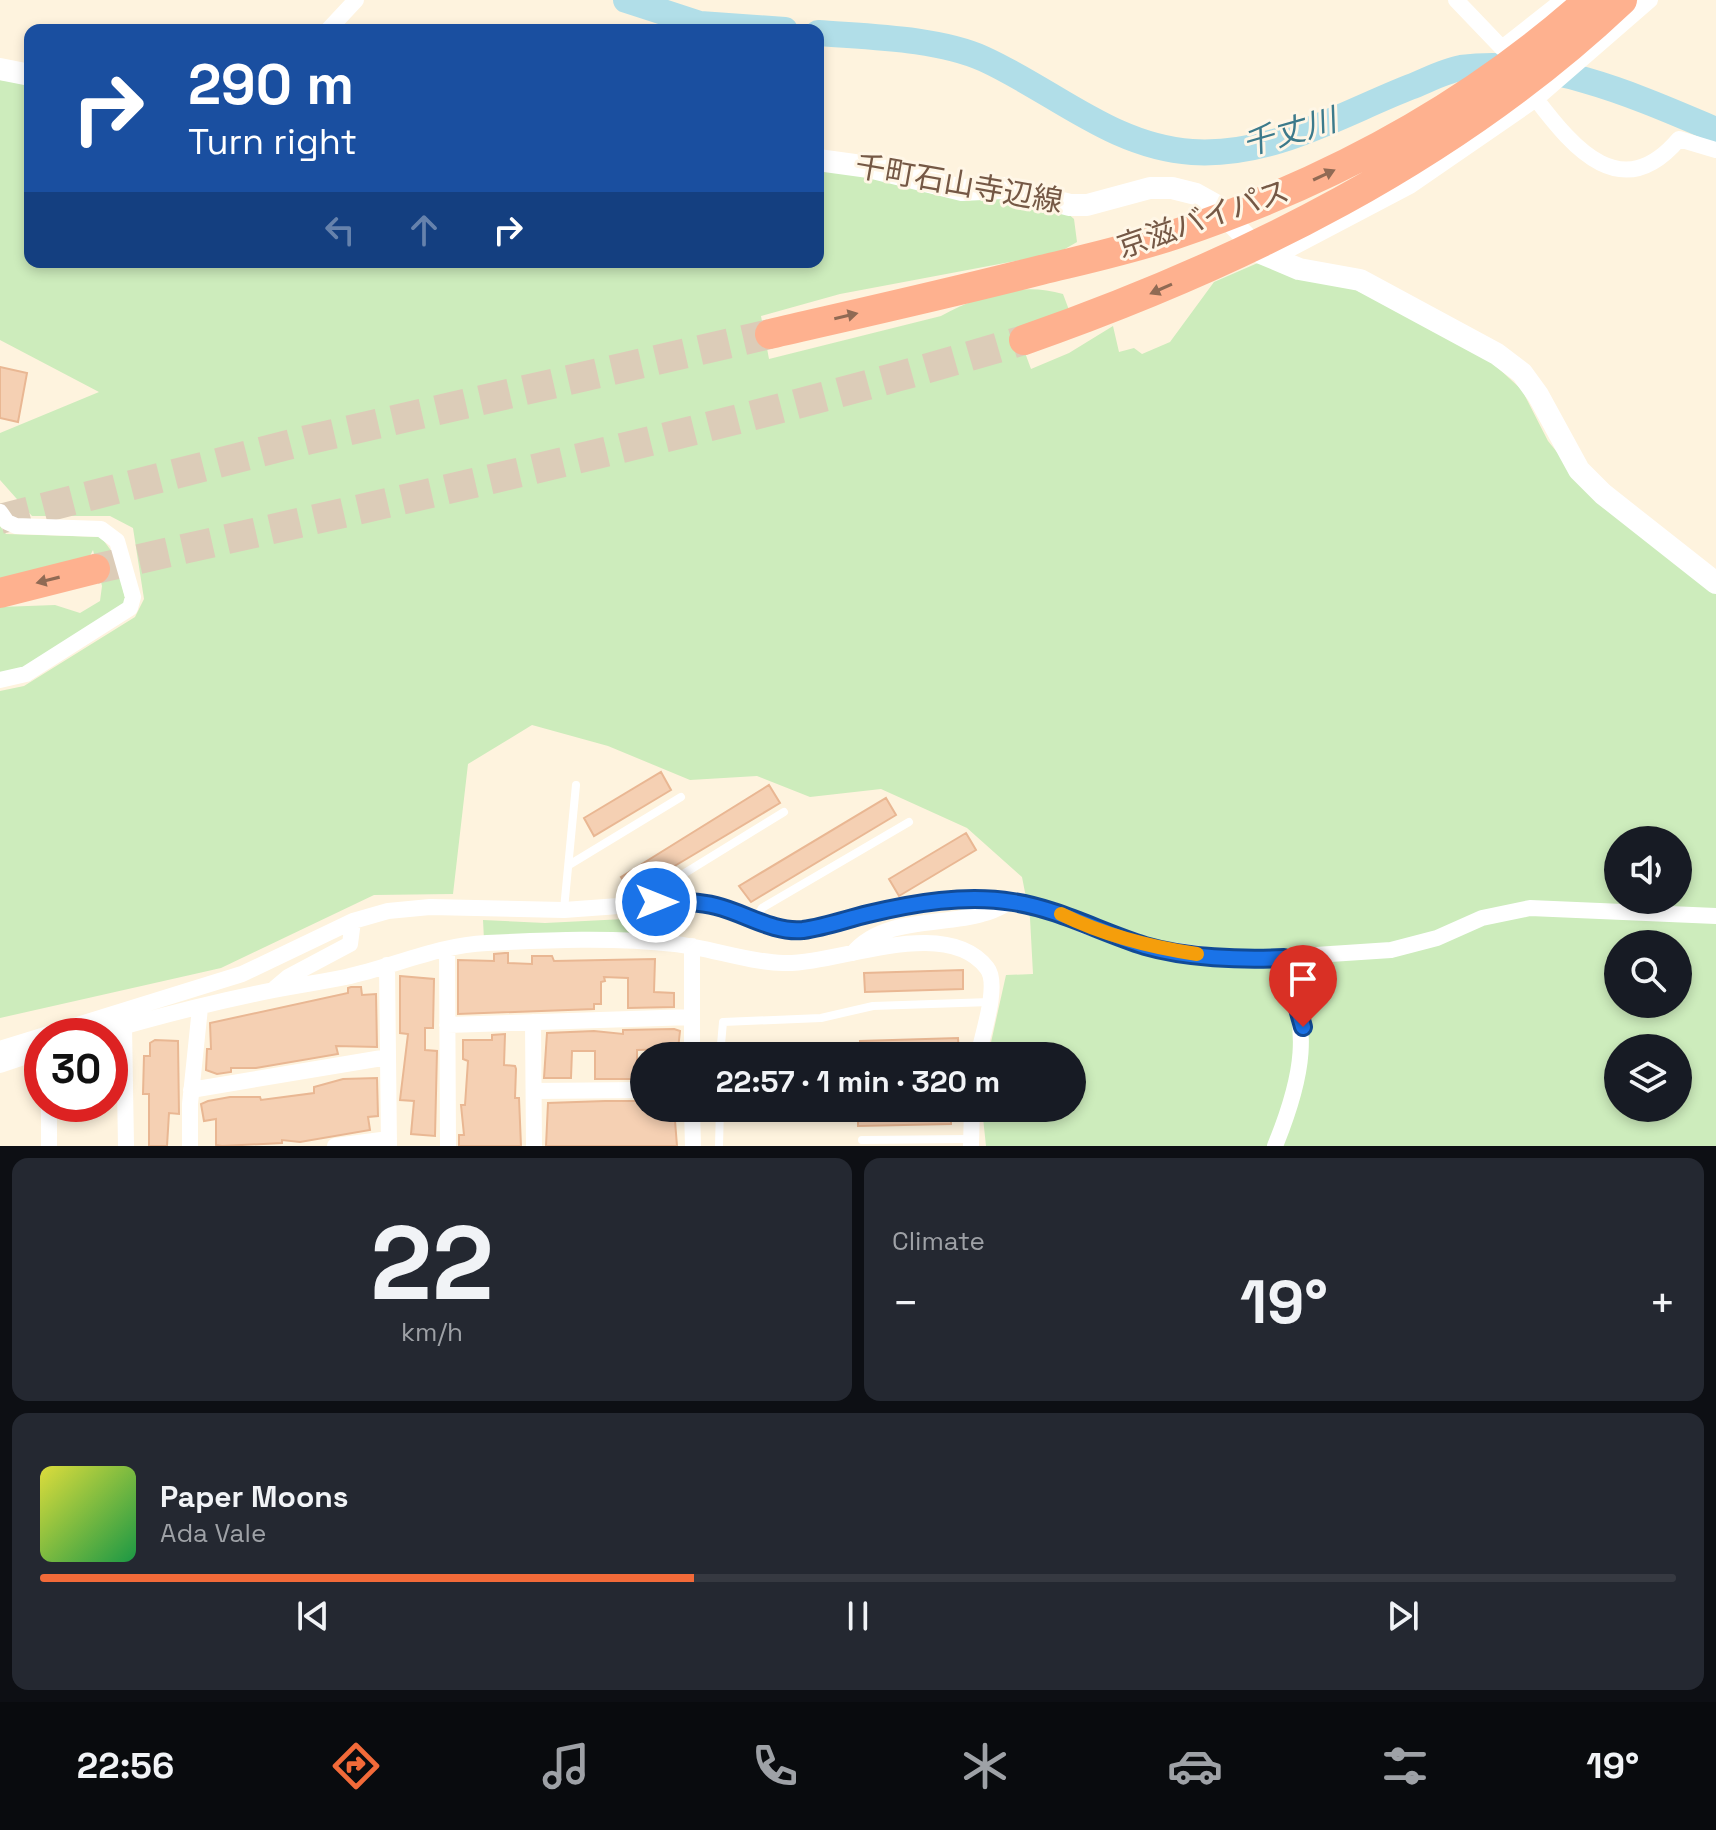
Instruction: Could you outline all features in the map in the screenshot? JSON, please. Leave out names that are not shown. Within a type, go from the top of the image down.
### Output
[{"type":"highway","name":"京滋バイパス","points":[[770,334],[978,286],[1173,235],[1298,186],[1406,132],[1488,79],[1546,37],[1589,0]]},
{"type":"highway","name":"京滋バイパス","points":[[1024,340],[1150,294],[1232,258],[1351,197],[1460,128],[1555,60],[1622,0]]},
{"type":"highway","points":[[0,593],[95,569]]},
{"type":"main road","points":[[0,69],[24,74]]},
{"type":"main road","name":"千町石山寺辺線","points":[[824,161],[869,167],[962,190],[1003,188],[1070,205],[1087,205],[1150,188],[1172,188],[1196,194],[1214,204],[1261,253],[1299,269],[1360,280],[1497,354],[1522,373],[1538,395],[1558,435],[1587,478],[1625,513],[1716,583]]},
{"type":"street","points":[[334,24],[356,0]]},
{"type":"street","points":[[1456,0],[1502,48],[1563,0]]},
{"type":"street","points":[[1278,261],[1290,249],[1410,186],[1539,97],[1650,0]]},
{"type":"street","points":[[1533,26],[1572,68]]},
{"type":"street","points":[[1539,97],[1564,136],[1583,155],[1616,169],[1643,167],[1665,156],[1679,139],[1716,150]]},
{"type":"street","points":[[0,512],[7,522],[16,526],[101,529],[111,534],[117,541],[133,597],[130,608],[116,620],[26,674],[0,680]]},
{"type":"street","points":[[0,1049],[242,974],[353,921],[388,911],[430,907],[564,910],[687,901],[714,905],[785,930],[804,930],[887,909],[973,899],[1012,901],[1053,910],[1085,926],[1149,947],[1241,960],[1366,953],[1414,945],[1482,918],[1530,908],[1716,916]]},
{"type":"street","points":[[852,954],[862,942],[881,934],[912,925],[980,915],[1012,901]]},
{"type":"street","points":[[273,990],[288,977],[350,944],[353,921]]},
{"type":"street","points":[[128,1025],[273,990],[347,977],[447,949],[483,943],[602,941],[692,946],[783,963],[932,943],[975,957],[989,969],[992,982],[990,1002],[981,1042]]},
{"type":"street","points":[[692,946],[692,1042]]},
{"type":"street","points":[[447,949],[448,1146]]},
{"type":"street","points":[[1275,1146],[1291,1101],[1303,1040],[1299,1005],[1284,958]]},
{"type":"street","points":[[335,1146],[389,1143],[387,965]]},
{"type":"street","points":[[190,1146],[191,1090],[200,1008]]},
{"type":"street","points":[[447,1025],[692,1017]]},
{"type":"street","points":[[533,1022],[534,1146]]},
{"type":"street","points":[[0,1065],[24,1057]]},
{"type":"street","points":[[191,1090],[388,1057]]},
{"type":"street","points":[[534,1091],[630,1090]]},
{"type":"street","points":[[49,1122],[49,1146]]},
{"type":"street","points":[[126,1122],[126,1146]]},
{"type":"street","points":[[692,1122],[693,1146]]},
{"type":"street","points":[[970,1142],[971,1122]]},
{"type":"lane","points":[[564,910],[576,785]]},
{"type":"lane","points":[[569,865],[681,797]]},
{"type":"lane","points":[[656,902],[659,889],[784,812]]},
{"type":"lane","points":[[756,920],[762,908],[909,822]]},
{"type":"lane","points":[[721,1042],[723,1022],[821,1018],[873,1006],[990,1002]]},
{"type":"lane","points":[[719,1146],[720,1122]]},
{"type":"lane","points":[[862,1140],[970,1142]]},
{"type":"green space","points":[[0,80],[24,83],[24,268],[824,268],[824,170],[994,195],[1066,212],[1074,219],[1077,242],[1058,253],[840,294],[761,316],[769,359],[941,316],[970,302],[1000,293],[1031,289],[1063,294],[1069,310],[1016,328],[1031,369],[1069,353],[1113,326],[1119,352],[1134,348],[1142,354],[1170,342],[1214,282],[1260,262],[1346,285],[1484,355],[1522,390],[1548,441],[1587,489],[1716,593],[1716,1146],[986,1146],[983,1122],[1086,1122],[1086,1042],[991,1042],[1006,975],[1033,974],[1030,918],[1022,877],[967,828],[881,789],[810,797],[757,776],[690,780],[608,746],[532,725],[468,764],[453,894],[374,895],[221,968],[0,1018],[0,691],[24,686],[135,617],[144,599],[133,528],[110,516],[32,516],[0,480],[0,433],[99,392],[0,340]]},
{"type":"green space","points":[[0,526],[6,534],[101,537],[115,556],[126,602],[20,671],[0,675],[0,607],[55,605],[80,613],[100,601],[102,586],[93,550],[89,558],[0,580]]},
{"type":"green space","points":[[677,918],[675,936],[637,933],[484,940],[483,920],[545,923]]},
{"type":"building","points":[[0,367],[27,373],[18,422],[0,418]]},
{"type":"building","points":[[661,772],[671,790],[594,836],[584,818]]},
{"type":"building","points":[[769,785],[780,803],[631,892],[621,877]]},
{"type":"building","points":[[886,798],[896,815],[751,902],[739,886]]},
{"type":"building","points":[[966,833],[976,850],[899,896],[889,879]]},
{"type":"building","points":[[508,953],[508,963],[532,964],[532,956],[552,956],[554,961],[655,959],[654,992],[674,993],[674,1007],[628,1008],[628,978],[604,977],[605,981],[601,982],[601,1004],[594,1004],[594,1009],[458,1014],[458,960],[494,961],[494,954]]},
{"type":"building","points":[[963,970],[963,989],[865,992],[864,973]]},
{"type":"building","points":[[400,976],[434,979],[433,1028],[425,1028],[425,1050],[437,1051],[435,1136],[411,1134],[414,1101],[400,1100],[408,1034],[400,1033]]},
{"type":"building","points":[[351,987],[361,987],[362,995],[376,994],[377,1047],[336,1046],[338,1054],[256,1068],[231,1068],[231,1072],[217,1074],[206,1070],[207,1049],[211,1049],[210,1023],[348,993]]},
{"type":"building","points":[[674,1029],[680,1031],[679,1042],[630,1042],[630,1079],[595,1079],[595,1051],[572,1051],[571,1078],[544,1078],[547,1033],[594,1031],[623,1034],[623,1030]]},
{"type":"building","points":[[505,1034],[504,1065],[515,1066],[516,1069],[515,1098],[519,1098],[521,1146],[459,1146],[459,1135],[464,1135],[461,1105],[465,1105],[468,1061],[463,1059],[463,1040],[492,1040],[492,1035]]},
{"type":"building","points":[[958,1038],[958,1042],[860,1042]]},
{"type":"building","points":[[155,1040],[178,1041],[179,1114],[169,1113],[167,1146],[149,1146],[149,1094],[143,1094],[144,1056],[150,1056],[150,1043]]},
{"type":"building","points":[[377,1078],[378,1116],[368,1117],[370,1130],[300,1142],[282,1140],[282,1143],[222,1146],[216,1145],[216,1119],[204,1121],[201,1104],[208,1101],[230,1097],[260,1097],[261,1100],[314,1093],[314,1087],[343,1079]]},
{"type":"building","points":[[630,1101],[630,1122],[675,1122],[677,1146],[546,1146],[548,1103]]},
{"type":"building","points":[[858,1122],[951,1122],[951,1124],[858,1126]]},
{"type":"waterway","name":"千丈川","points":[[626,0],[700,24]]},
{"type":"waterway","name":"千丈川","points":[[824,34],[902,40],[965,52],[1010,72],[1110,129],[1163,148],[1192,152],[1221,152],[1277,141],[1448,71],[1494,66],[1527,68],[1592,82],[1716,130]]},
{"type":"tunnel","points":[[0,519],[307,440],[770,334]]},
{"type":"tunnel","points":[[95,569],[678,434],[794,405],[1024,340]]},
{"type":"slow traffic","points":[[1061,914],[1085,926],[1149,947],[1197,954]]},
{"type":"route","points":[[656,902],[687,901],[714,905],[785,930],[804,930],[887,909],[973,899],[1012,901],[1053,910],[1085,926],[1149,947],[1241,960],[1284,958],[1303,1027]]}]
